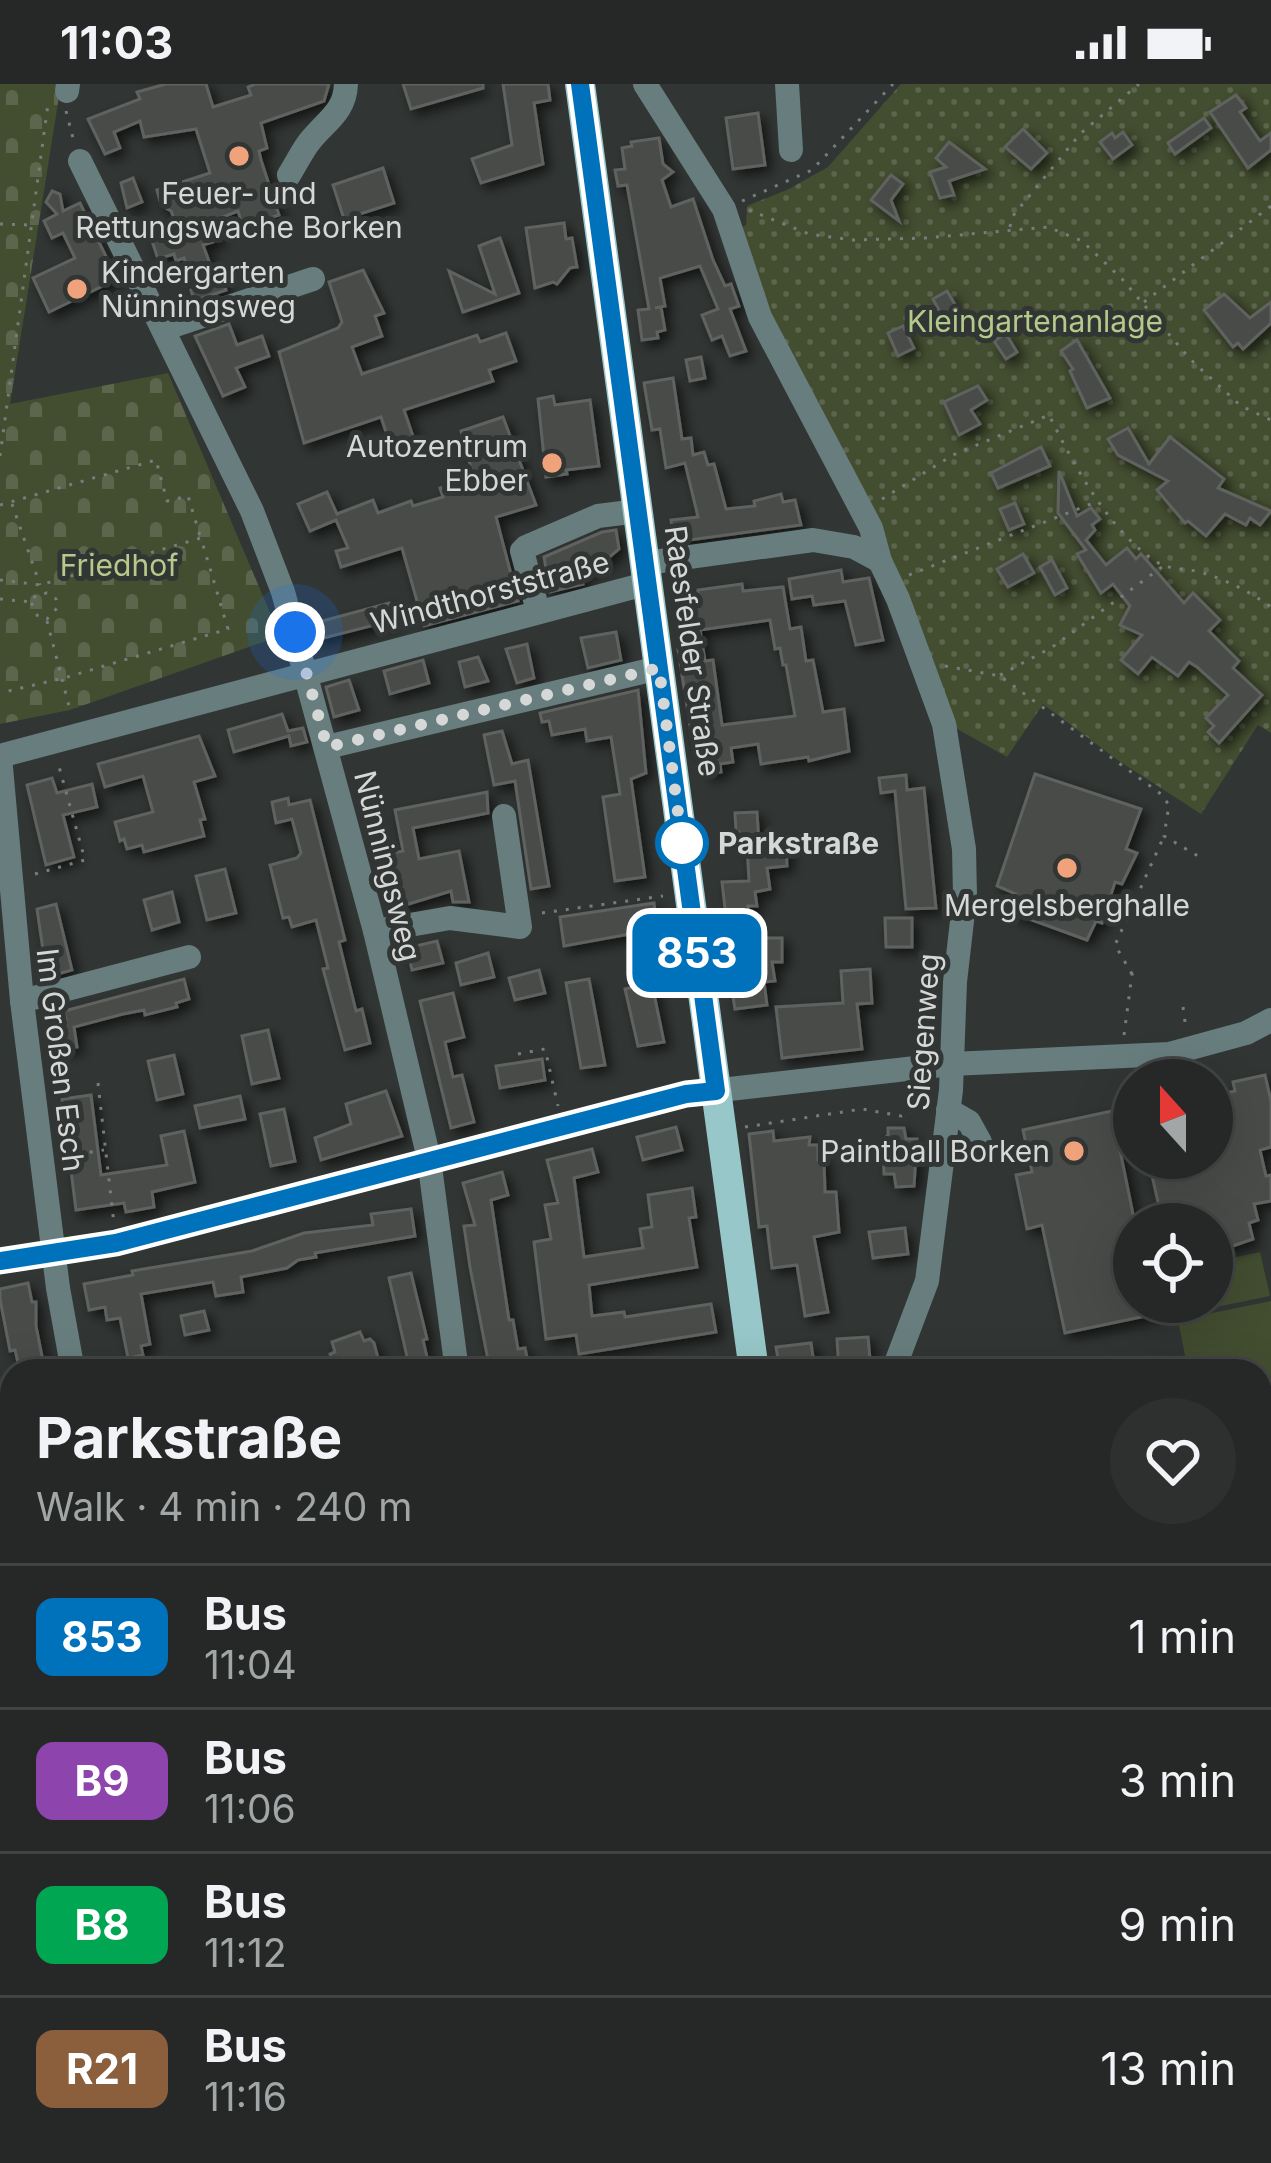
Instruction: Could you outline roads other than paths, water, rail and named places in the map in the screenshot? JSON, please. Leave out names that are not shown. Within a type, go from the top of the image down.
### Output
[{"type":"main road","name":"Raesfelder Straße","points":[[580,84],[752,1359]]},
{"type":"street","points":[[289,176],[310,140],[344,101],[346,84]]},
{"type":"street","name":"Siegenweg","points":[[645,84],[724,209],[760,316],[862,511],[926,669],[953,764],[965,895],[950,1088],[927,1281],[898,1359]]},
{"type":"street","points":[[787,84],[791,150]]},
{"type":"street","name":"Nünningsweg","points":[[80,161],[252,512],[308,672],[429,1159],[455,1359]]},
{"type":"street","points":[[164,329],[313,279]]},
{"type":"street","points":[[538,611],[522,551],[598,516],[638,511]]},
{"type":"street","name":"Windthorststraße","points":[[0,756],[538,611],[647,573],[813,540],[854,547],[885,572]]},
{"type":"street","points":[[327,747],[659,668]]},
{"type":"street","name":"Im Großen Esch","points":[[0,756],[22,1001],[71,1359]]},
{"type":"street","points":[[375,931],[450,918],[520,927],[504,816]]},
{"type":"street","points":[[22,1001],[189,957]]},
{"type":"street","points":[[0,1261],[116,1243],[686,1094],[950,1088],[1169,1054],[1246,1033],[1271,1020]]},
{"type":"street","points":[[950,1088],[980,1142]]},
{"type":"place","name":"Feuer- und Rettungswache Borken","points":[[239,156]]},
{"type":"place","name":"Kindergarten Nünningsweg","points":[[77,289]]},
{"type":"place","name":"Autozentrum Ebber","points":[[552,463]]},
{"type":"place","name":"Parkstraße","points":[[682,843]]},
{"type":"place","name":"Mergelsberghalle","points":[[1067,868]]},
{"type":"place","name":"Paintball Borken","points":[[1074,1151]]},
{"type":"park label","name":"Kleingartenanlage","points":[[1035,321]]},
{"type":"park label","name":"Friedhof","points":[[119,565]]}]
